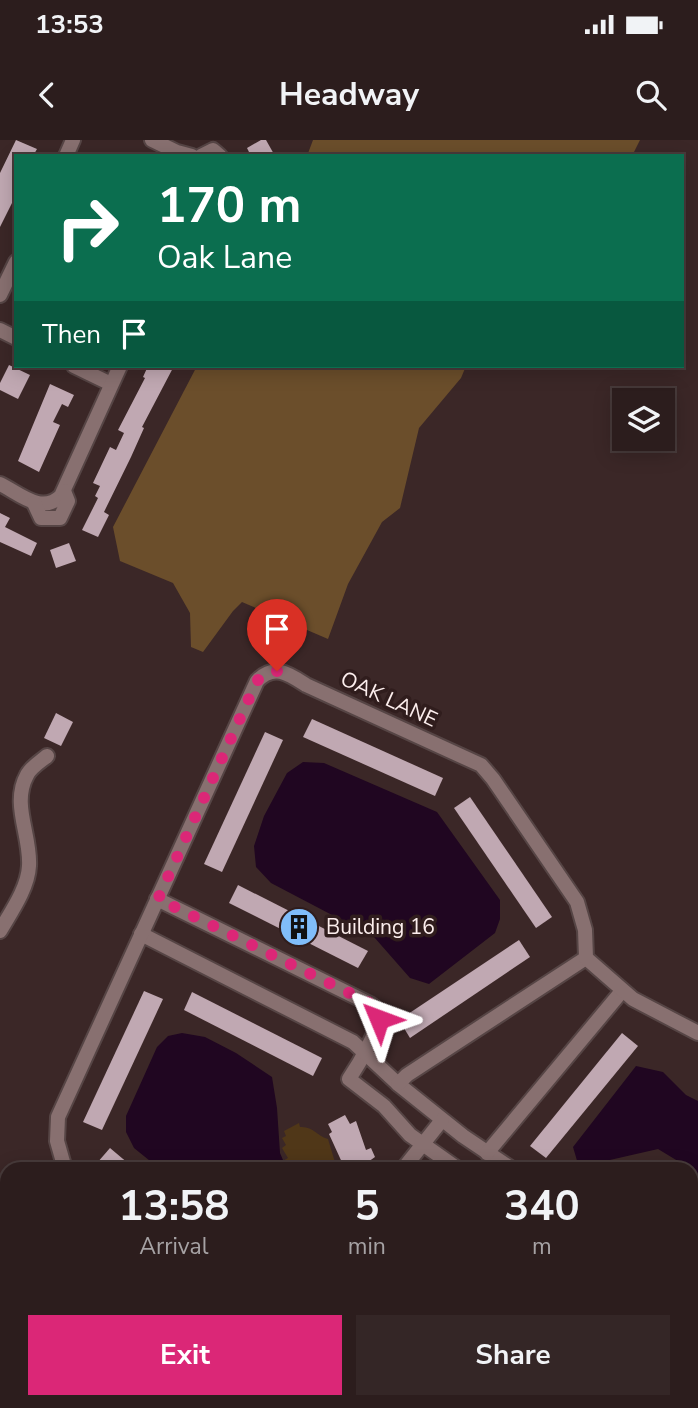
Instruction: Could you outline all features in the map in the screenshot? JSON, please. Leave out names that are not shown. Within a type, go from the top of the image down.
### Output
[{"type":"street","points":[[152,140],[184,154]]},
{"type":"street","points":[[0,295],[14,266]]},
{"type":"street","points":[[78,368],[111,384]]},
{"type":"street","points":[[0,484],[34,503],[50,504],[56,501],[64,491],[69,474],[119,368]]},
{"type":"street","points":[[34,503],[41,518],[60,518],[68,501],[64,491]]},
{"type":"street","name":"OAK LANE","points":[[63,1162],[57,1141],[58,1117],[257,681],[270,671],[285,671],[306,685],[481,765],[577,902],[585,930],[586,958]]},
{"type":"street","points":[[0,931],[23,889],[29,870],[20,793],[28,773],[47,756]]},
{"type":"street","points":[[158,899],[370,1003],[379,1013],[379,1019],[366,1052],[349,1079],[384,1105],[410,1135],[448,1162]]},
{"type":"street","points":[[141,934],[353,1042],[442,1120],[501,1162]]},
{"type":"street","points":[[398,1084],[407,1075],[586,958],[622,990],[654,1011],[698,1032]]},
{"type":"street","points":[[487,1153],[622,990]]},
{"type":"street","points":[[409,1162],[442,1120]]},
{"type":"shaded area","points":[[313,140],[640,140],[633,154],[308,154]]},
{"type":"shaded area","points":[[196,368],[465,368],[461,378],[419,428],[400,508],[382,522],[348,584],[328,639],[242,602],[203,652],[191,647],[190,613],[173,583],[120,561],[113,527]]},
{"type":"shaded area","points":[[303,762],[324,763],[437,812],[500,900],[500,919],[495,933],[429,984],[410,978],[374,937],[271,883],[256,867],[254,846],[264,816],[287,773]]},
{"type":"shaded area","points":[[182,1033],[205,1037],[236,1053],[272,1077],[283,1160],[281,1162],[151,1162],[134,1148],[126,1132],[126,1116],[157,1047],[168,1036]]},
{"type":"shaded area","points":[[636,1066],[663,1072],[686,1095],[698,1101],[698,1162],[679,1162],[658,1149],[601,1162],[577,1162],[573,1147]]},
{"type":"shaded area","points":[[299,1123],[300,1127],[308,1128],[328,1139],[335,1162],[282,1162],[288,1158],[282,1148],[286,1145],[282,1138],[286,1136],[284,1131]]},
{"type":"building","points":[[16,140],[37,149],[34,154],[14,154],[14,199],[0,227],[0,173]]},
{"type":"building","points":[[266,140],[274,154],[250,154],[247,148]]},
{"type":"building","points":[[9,365],[30,375],[18,399],[0,390],[0,383]]},
{"type":"building","points":[[147,368],[173,368],[142,427],[144,428],[104,512],[109,515],[98,537],[82,530],[98,498],[95,496],[100,486],[93,483],[110,447],[116,450],[124,433],[118,430],[145,378],[143,377]]},
{"type":"building","points":[[50,384],[74,395],[68,407],[62,404],[53,422],[60,425],[39,472],[18,461]]},
{"type":"building","points":[[0,513],[10,518],[5,527],[37,543],[31,556],[0,542]]},
{"type":"building","points":[[69,543],[76,561],[56,568],[50,550]]},
{"type":"building","points":[[56,713],[73,722],[61,746],[44,738]]},
{"type":"building","points":[[312,719],[443,778],[435,796],[303,737]]},
{"type":"building","points":[[265,732],[283,740],[222,872],[204,864]]},
{"type":"building","points":[[470,797],[552,917],[536,928],[454,808]]},
{"type":"building","name":"Building 16","points":[[238,885],[368,951],[358,968],[229,903]]},
{"type":"building","points":[[519,940],[530,957],[410,1038],[399,1020]]},
{"type":"building","points":[[144,991],[163,999],[102,1130],[83,1122]]},
{"type":"building","points":[[192,992],[322,1058],[313,1076],[184,1010]]},
{"type":"building","points":[[622,1033],[638,1046],[546,1158],[530,1146]]},
{"type":"building","points":[[345,1115],[350,1124],[356,1121],[366,1150],[371,1148],[375,1157],[368,1162],[342,1162],[329,1134],[332,1132],[328,1124]]},
{"type":"building","points":[[110,1148],[127,1162],[98,1162]]},
{"type":"place","name":"Building 16","points":[[299,927]]},
{"type":"route","points":[[277,671],[270,671],[257,681],[158,899],[370,1003],[379,1013],[379,1019]]}]
